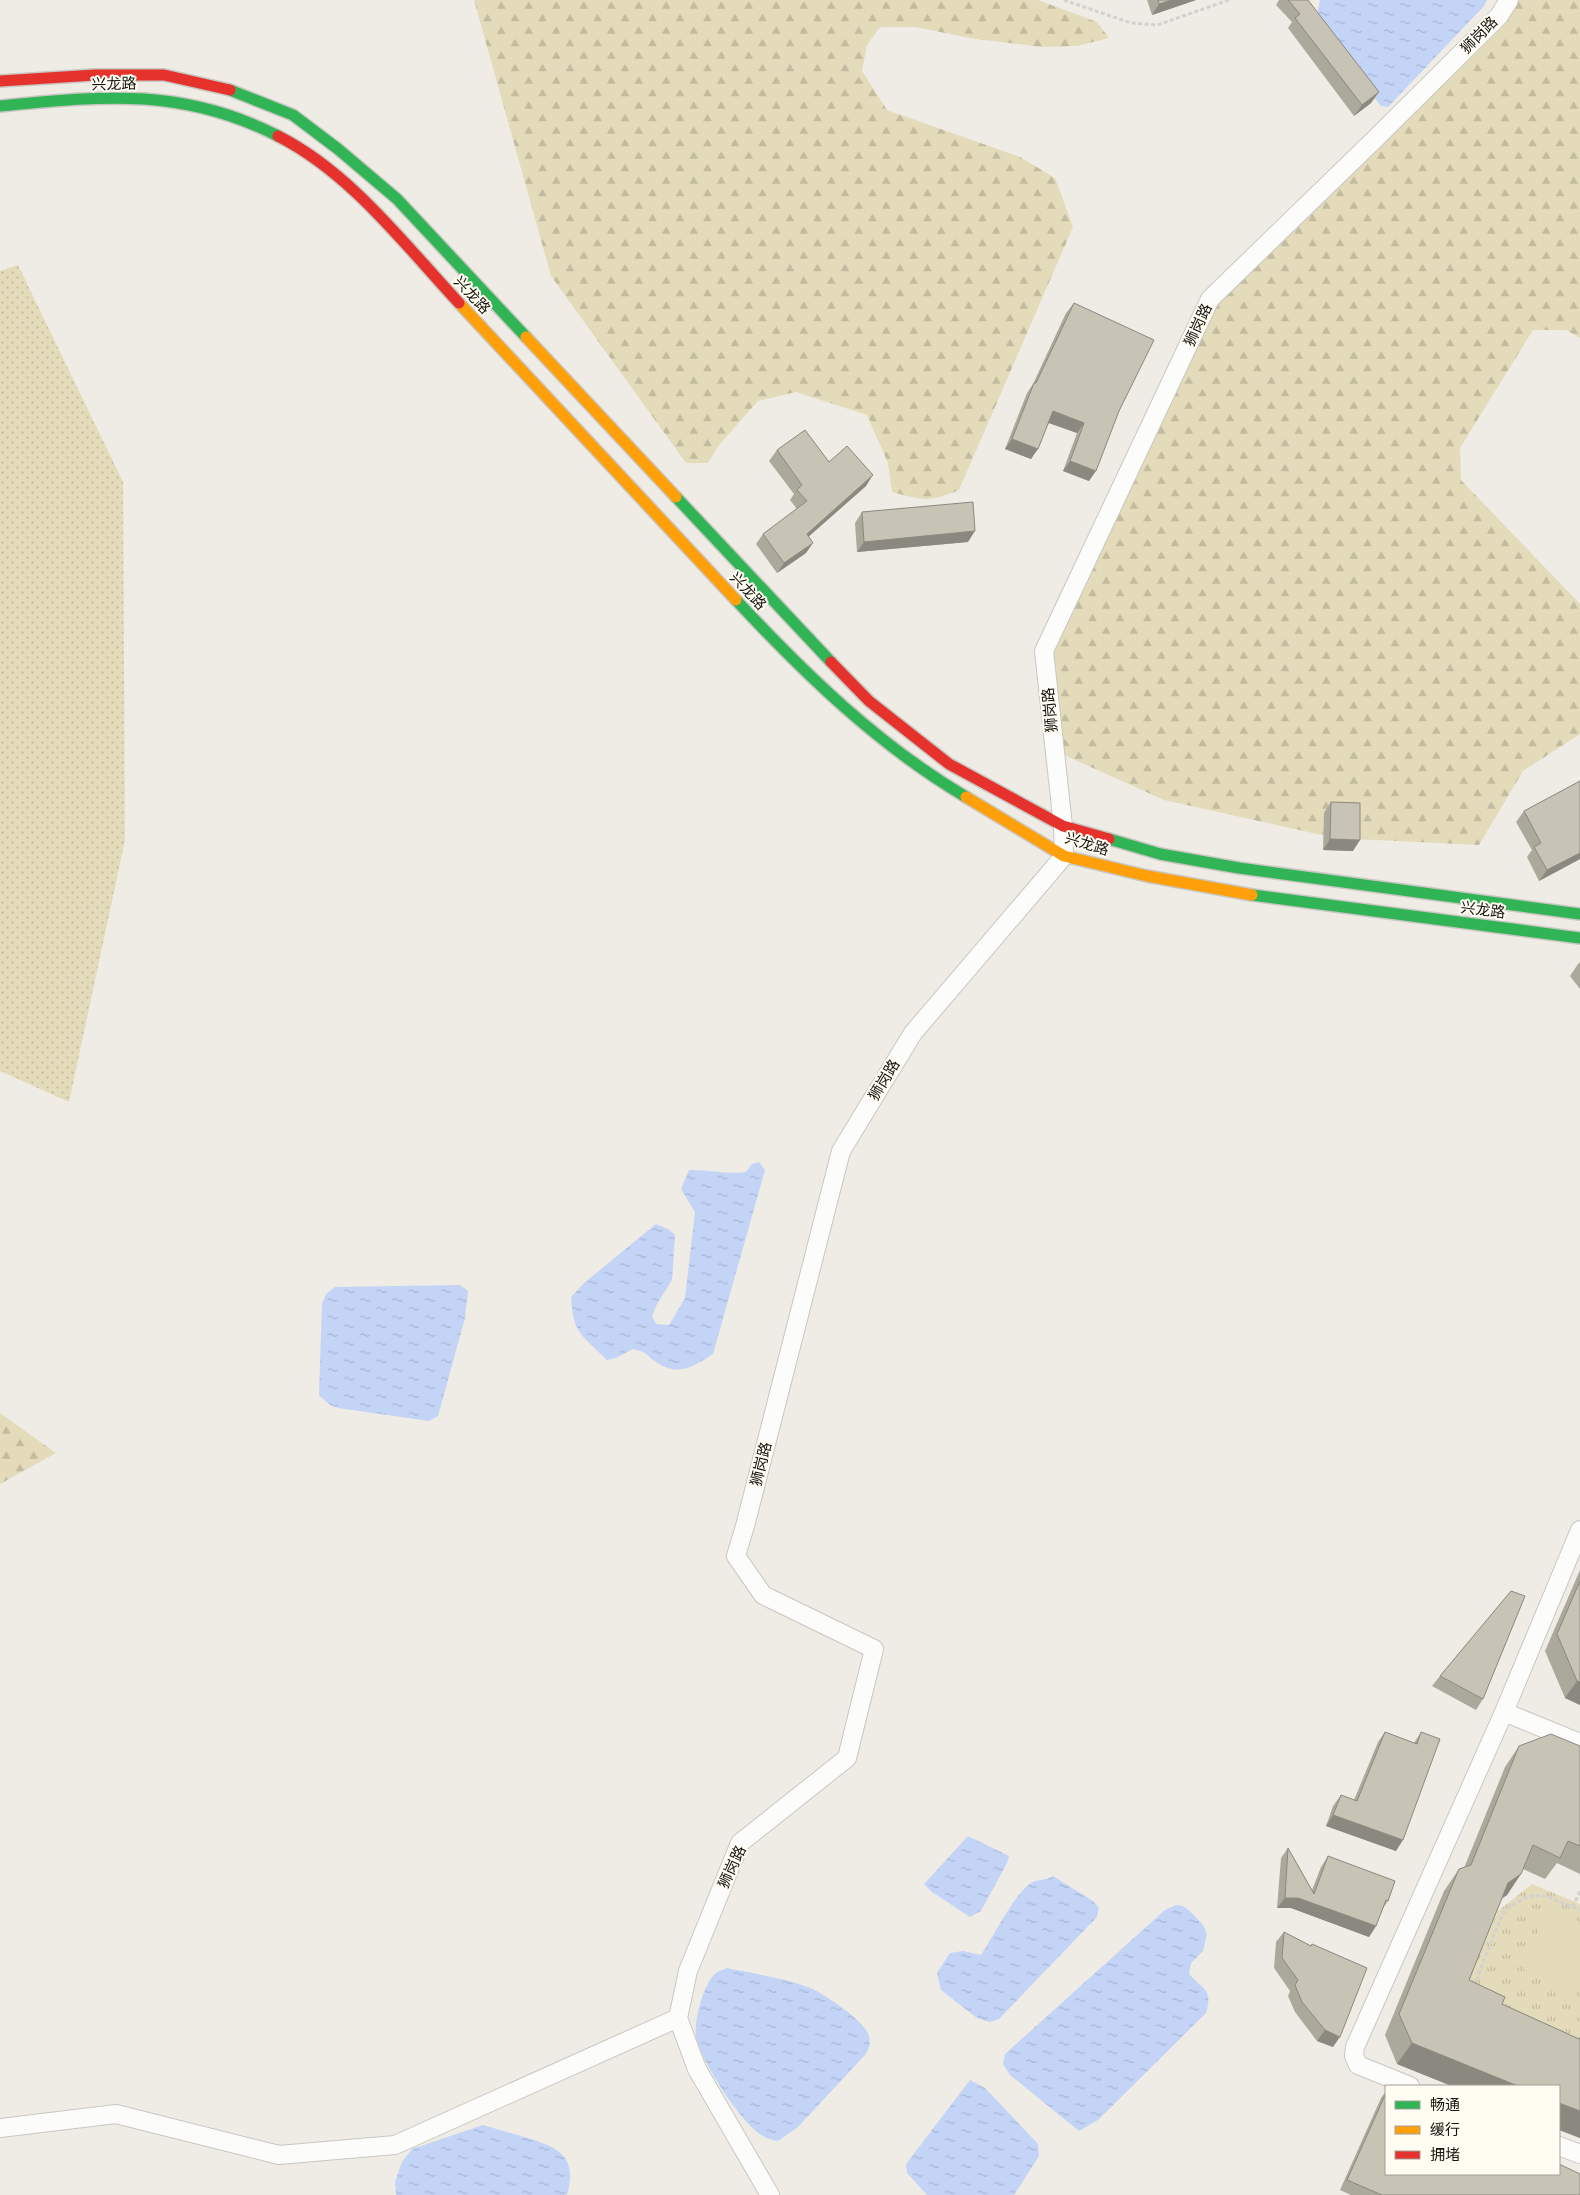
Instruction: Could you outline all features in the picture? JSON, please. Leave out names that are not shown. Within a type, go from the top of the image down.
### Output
[{"type":"main road","name":"兴龙路","points":[[0,81],[95,75],[164,76],[225,88],[293,115],[338,149],[397,199],[779,608],[869,700],[949,764],[1063,826],[1160,854],[1239,868],[1580,914]]},
{"type":"main road","name":"兴龙路","points":[[0,106],[127,97],[175,101],[220,112],[254,125],[305,152],[363,200],[756,621],[830,696],[885,741],[940,782],[1064,856],[1147,876],[1233,893],[1580,938]]},
{"type":"street","name":"狮岗路","points":[[678,2018],[688,1972],[740,1844],[847,1758],[874,1649],[763,1595],[736,1556],[746,1526],[841,1151],[913,1033],[1064,856],[1063,826],[1044,651],[1210,298],[1375,139],[1498,16],[1509,0]]},
{"type":"street","points":[[1408,2085],[1358,2065],[1354,2056],[1355,2047],[1504,1712],[1580,1530]]},
{"type":"street","points":[[1504,1712],[1580,1743]]},
{"type":"street","points":[[0,2128],[116,2114],[279,2155],[395,2145],[678,2018],[696,2069],[770,2195]]},
{"type":"street","points":[[1560,2146],[1580,2154]]},
{"type":"path","points":[[1064,0],[1130,23],[1157,25],[1228,0]]},
{"type":"path","points":[[1573,1908],[1580,1891]]},
{"type":"path","points":[[1480,1992],[1477,1987],[1478,1975],[1503,1913],[1528,1896],[1546,1896],[1580,1910]]},
{"type":"green space","points":[[474,0],[1038,0],[1097,22],[1109,38],[1077,46],[1043,47],[975,39],[915,27],[880,27],[867,45],[862,71],[887,110],[1020,157],[1055,178],[1073,227],[959,490],[940,497],[926,499],[892,492],[888,463],[867,415],[796,392],[758,401],[719,445],[708,463],[686,463],[551,276]]},
{"type":"green space","points":[[1509,0],[1580,0],[1580,338],[1566,330],[1533,330],[1460,448],[1461,480],[1580,604],[1580,734],[1523,771],[1479,845],[1335,838],[1164,800],[1053,750],[1044,651],[1210,299]]},
{"type":"green space","points":[[18,265],[123,482],[125,840],[69,1102],[0,1071],[0,271]]},
{"type":"green space","points":[[0,1413],[56,1453],[0,1484]]},
{"type":"green space","points":[[1532,1884],[1580,1904],[1580,2051],[1465,1988],[1498,1911]]},
{"type":"green space","points":[[1546,1912],[1580,1925],[1580,1992],[1524,1970]]},
{"type":"water","points":[[1320,0],[1487,0],[1484,6],[1388,107],[1381,106],[1331,44],[1317,15]]},
{"type":"water","points":[[759,1162],[765,1170],[713,1354],[692,1366],[678,1369],[664,1366],[645,1353],[633,1349],[616,1358],[607,1360],[580,1333],[574,1319],[571,1297],[584,1283],[656,1224],[668,1229],[675,1235],[672,1280],[652,1316],[656,1324],[669,1325],[685,1298],[695,1212],[681,1189],[689,1170],[746,1172],[752,1164]]},
{"type":"water","points":[[460,1285],[468,1291],[465,1318],[438,1416],[429,1421],[338,1408],[330,1405],[319,1395],[322,1304],[326,1294],[335,1287]]},
{"type":"water","points":[[968,1836],[1009,1856],[981,1911],[970,1917],[932,1892],[924,1884]]},
{"type":"water","points":[[1053,1876],[1093,1901],[1099,1908],[1097,1917],[999,2019],[990,2022],[977,2018],[941,1990],[937,1973],[950,1953],[963,1951],[981,1955],[1011,1906],[1024,1889],[1033,1882]]},
{"type":"water","points":[[1176,1905],[1183,1906],[1191,1912],[1203,1925],[1207,1934],[1203,1951],[1191,1963],[1189,1974],[1203,1987],[1208,1995],[1206,2013],[1098,2120],[1079,2131],[1010,2075],[1003,2064],[1005,2054],[1165,1910]]},
{"type":"water","points":[[727,1968],[769,1976],[817,1991],[853,2016],[869,2036],[869,2046],[865,2055],[798,2127],[778,2141],[766,2138],[754,2130],[744,2119],[713,2075],[699,2047],[696,2030],[703,1995],[715,1974]]},
{"type":"water","points":[[970,2080],[985,2088],[1038,2144],[1039,2156],[1014,2195],[927,2195],[907,2173],[906,2164]]},
{"type":"water","points":[[483,2125],[536,2141],[555,2149],[567,2162],[570,2170],[567,2195],[396,2195],[395,2182],[402,2162],[412,2149]]},
{"type":"building","points":[[1158,0],[1172,0],[1159,4]]},
{"type":"building","points":[[1288,0],[1308,0],[1379,92],[1362,105],[1295,18],[1300,14]]},
{"type":"building","points":[[1074,303],[1154,340],[1119,411],[1096,471],[1070,461],[1084,423],[1053,411],[1038,449],[1012,439],[1034,383],[1036,383]]},
{"type":"building","points":[[805,430],[829,462],[847,446],[873,475],[807,534],[813,543],[784,563],[763,534],[807,501],[797,490],[802,485],[777,450]]},
{"type":"building","points":[[973,502],[975,531],[864,542],[862,512]]},
{"type":"building","points":[[1580,781],[1580,853],[1547,870],[1534,847],[1541,843],[1524,811]]},
{"type":"building","points":[[1331,802],[1360,803],[1360,840],[1330,839]]},
{"type":"building","points":[[1580,1581],[1580,1682],[1577,1681],[1557,1634]]},
{"type":"building","points":[[1511,1591],[1525,1596],[1483,1699],[1440,1676]]},
{"type":"building","points":[[1385,1732],[1417,1744],[1421,1732],[1440,1739],[1403,1840],[1333,1815],[1341,1795],[1357,1801]]},
{"type":"building","points":[[1551,1734],[1580,1746],[1580,1846],[1568,1841],[1560,1858],[1533,1845],[1521,1874],[1508,1883],[1469,1980],[1505,1997],[1502,2004],[1580,2038],[1580,2111],[1560,2103],[1560,2085],[1516,2085],[1412,2043],[1399,2014],[1459,1869],[1471,1865],[1519,1746]]},
{"type":"building","points":[[1288,1848],[1314,1894],[1328,1856],[1395,1881],[1376,1926],[1298,1898],[1285,1898]]},
{"type":"building","points":[[1284,1932],[1311,1946],[1312,1944],[1367,1968],[1340,2037],[1325,2030],[1302,2002],[1295,1985],[1298,1980],[1282,1958]]},
{"type":"building","points":[[1385,2095],[1385,2175],[1560,2175],[1560,2164],[1580,2174],[1580,2195],[1382,2195],[1347,2180]]},
{"type":"traffic: fast","points":[[230,90],[293,115],[338,149],[397,199],[526,337]]},
{"type":"traffic: fast","points":[[0,106],[107,98],[175,102],[208,109],[243,120],[278,136]]},
{"type":"traffic: fast","points":[[676,497],[831,662]]},
{"type":"traffic: fast","points":[[736,600],[789,655],[844,707],[903,755],[966,797]]},
{"type":"traffic: fast","points":[[1109,839],[1160,854],[1239,868],[1580,914]]},
{"type":"traffic: fast","points":[[1252,895],[1580,938]]},
{"type":"traffic: slow","points":[[459,303],[736,600]]},
{"type":"traffic: slow","points":[[526,337],[676,497]]},
{"type":"traffic: slow","points":[[966,797],[1064,856],[1147,876],[1252,895]]},
{"type":"traffic: jam","points":[[0,81],[95,75],[164,75],[230,90]]},
{"type":"traffic: jam","points":[[278,136],[304,151],[353,190],[397,234],[459,303]]},
{"type":"traffic: jam","points":[[831,662],[869,701],[949,764],[1063,826],[1109,839]]}]
